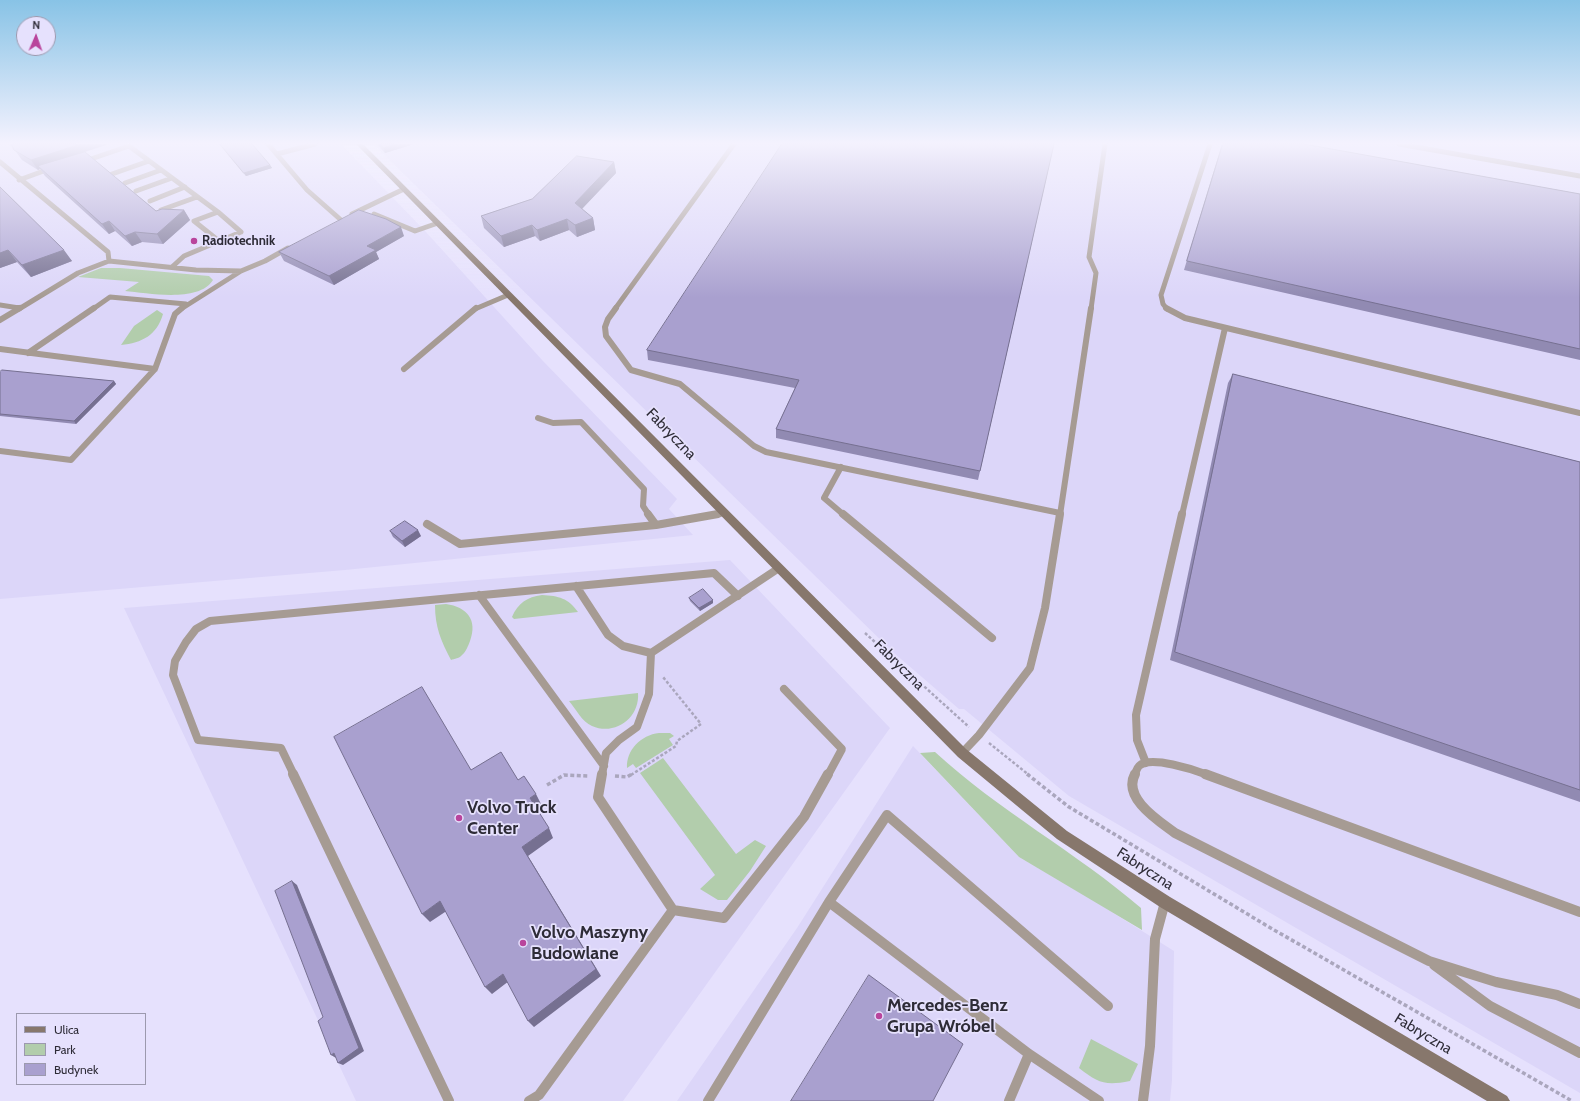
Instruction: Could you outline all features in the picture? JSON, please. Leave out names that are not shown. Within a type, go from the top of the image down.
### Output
[{"type":"main road","name":"Fabryczna","points":[[410,195],[962,752],[1062,835],[1165,902],[1502,1101]]},
{"type":"lane","points":[[38,195],[108,252],[109,261]]},
{"type":"lane","points":[[150,201],[165,195]]},
{"type":"lane","points":[[313,195],[341,220]]},
{"type":"lane","points":[[334,224],[391,195]]},
{"type":"lane","points":[[697,195],[608,319],[605,333],[608,340],[631,370],[680,384],[757,448],[1060,513]]},
{"type":"lane","points":[[962,752],[979,735],[1030,668],[1045,608],[1083,372],[1096,273],[1089,257],[1097,195]]},
{"type":"lane","points":[[1194,195],[1161,298],[1163,306],[1172,313],[1185,318],[1225,328],[1580,413]]},
{"type":"lane","points":[[161,210],[197,197],[242,232],[184,256],[172,267]]},
{"type":"lane","points":[[218,212],[194,221],[219,242]]},
{"type":"lane","points":[[374,214],[415,231],[438,223]]},
{"type":"lane","points":[[0,451],[72,460],[155,369],[175,314],[186,304],[241,271],[265,261],[293,246]]},
{"type":"lane","points":[[0,320],[78,273],[109,261],[196,270],[241,271]]},
{"type":"lane","points":[[404,369],[478,306],[508,295]]},
{"type":"lane","points":[[28,353],[110,297],[186,304]]},
{"type":"lane","points":[[0,305],[19,308]]},
{"type":"lane","points":[[1146,763],[1137,744],[1134,729],[1136,715],[1225,328]]},
{"type":"lane","points":[[0,349],[155,369]]},
{"type":"lane","points":[[538,418],[552,423],[581,422],[644,489],[643,506],[656,525]]},
{"type":"lane","points":[[841,467],[824,498],[992,638]]},
{"type":"lane","points":[[427,524],[460,544],[656,525],[724,512]]},
{"type":"lane","points":[[576,586],[608,634],[623,646],[651,653],[779,568]]},
{"type":"lane","points":[[449,1101],[447,1100],[281,748],[198,740],[173,675],[175,662],[186,642],[196,629],[210,621],[714,573],[738,596]]},
{"type":"lane","points":[[479,595],[604,766]]},
{"type":"lane","points":[[651,653],[649,694],[637,727],[619,740],[606,753],[598,797],[673,910],[724,918],[804,817],[842,749],[784,689]]},
{"type":"lane","points":[[1580,912],[1196,770],[1170,763],[1146,763],[1139,766],[1132,779],[1135,796],[1146,811],[1175,833],[1429,961],[1496,982],[1557,995],[1580,1004]]},
{"type":"lane","points":[[708,1101],[829,902],[887,815],[1108,1006]]},
{"type":"lane","points":[[829,902],[1028,1054],[1098,1101]]},
{"type":"lane","points":[[1143,1101],[1150,1046],[1155,939],[1165,902]]},
{"type":"lane","points":[[529,1101],[539,1095],[673,910]]},
{"type":"lane","points":[[1429,961],[1490,1006],[1580,1053]]},
{"type":"lane","points":[[1009,1101],[1028,1054]]},
{"type":"path","points":[[859,627],[951,713],[1069,807],[1269,927],[1572,1101]]},
{"type":"shaded area","points":[[0,195],[391,195],[426,232],[543,361],[677,499],[669,509],[693,535],[345,570],[0,599]]},
{"type":"shaded area","points":[[426,195],[1580,195],[1580,1093],[1069,796],[964,709],[959,709],[894,653]]},
{"type":"shaded area","points":[[730,560],[890,728],[623,1101],[356,1101],[124,608]]},
{"type":"shaded area","points":[[913,746],[1019,857],[1099,904],[1174,951],[1172,1080],[1170,1101],[677,1101],[797,928]]},
{"type":"green space","points":[[101,268],[120,268],[209,276],[213,280],[206,287],[197,292],[172,295],[125,291],[139,282],[78,277]]},
{"type":"green space","points":[[157,310],[163,314],[153,333],[142,340],[121,345],[134,326]]},
{"type":"green space","points":[[542,595],[563,599],[571,604],[578,612],[514,619],[512,617],[520,604],[527,599]]},
{"type":"green space","points":[[446,604],[465,611],[469,616],[473,627],[466,651],[460,657],[451,660],[439,634],[435,613],[435,605]]},
{"type":"green space","points":[[638,693],[638,702],[630,717],[617,727],[609,729],[588,724],[569,701]]},
{"type":"green space","points":[[670,733],[674,736],[669,739],[673,745],[636,768],[633,764],[627,768],[629,755],[636,744],[652,734]]},
{"type":"green space","points":[[935,752],[1011,813],[1090,868],[1141,908],[1142,930],[1019,857],[920,753]]},
{"type":"green space","points":[[663,758],[736,854],[755,840],[766,846],[750,871],[727,900],[718,900],[700,889],[715,875],[640,773]]},
{"type":"green space","points":[[1091,1039],[1138,1064],[1130,1081],[1114,1083],[1102,1082],[1091,1077],[1079,1068]]},
{"type":"building","points":[[0,195],[9,195],[64,250],[22,265],[8,250],[0,253]]},
{"type":"building","points":[[70,195],[137,195],[156,211],[162,209],[184,210],[157,234],[135,232],[125,236],[109,221],[102,224]]},
{"type":"building","points":[[536,195],[582,195],[575,203],[593,218],[575,225],[567,219],[537,230],[532,225],[501,236],[481,216],[532,199]]},
{"type":"building","points":[[748,195],[1042,195],[980,471],[776,429],[799,380],[647,350]]},
{"type":"building","points":[[1207,195],[1580,195],[1580,349],[1187,261]]},
{"type":"building","points":[[359,210],[386,219],[401,227],[367,246],[376,250],[329,276],[279,252]]},
{"type":"building","points":[[2,370],[114,381],[74,421],[0,414],[0,372]]},
{"type":"building","points":[[1233,374],[1580,462],[1580,790],[1175,652]]},
{"type":"building","points":[[405,521],[418,530],[402,541],[390,531]]},
{"type":"building","points":[[703,589],[713,600],[699,608],[689,598]]},
{"type":"building","name":"Volvo Truck Center","points":[[422,687],[471,770],[501,752],[518,780],[524,776],[536,794],[530,798],[549,828],[522,847],[596,969],[528,1021],[503,974],[485,987],[440,901],[422,914],[334,737]]},
{"type":"building","points":[[292,881],[359,1048],[338,1063],[334,1053],[331,1055],[318,1021],[323,1017],[275,891]]},
{"type":"building","name":"Mercedes-Benz Grupa Wróbel","points":[[869,975],[963,1044],[933,1101],[791,1101]]},
{"type":"place","name":"Radiotechnik","points":[[194,241]]},
{"type":"place","name":"Volvo Truck Center","points":[[459,818]]},
{"type":"place","name":"Volvo Maszyny Budowlane","points":[[523,943]]},
{"type":"place","name":"Mercedes-Benz Grupa Wróbel","points":[[879,1016]]}]
